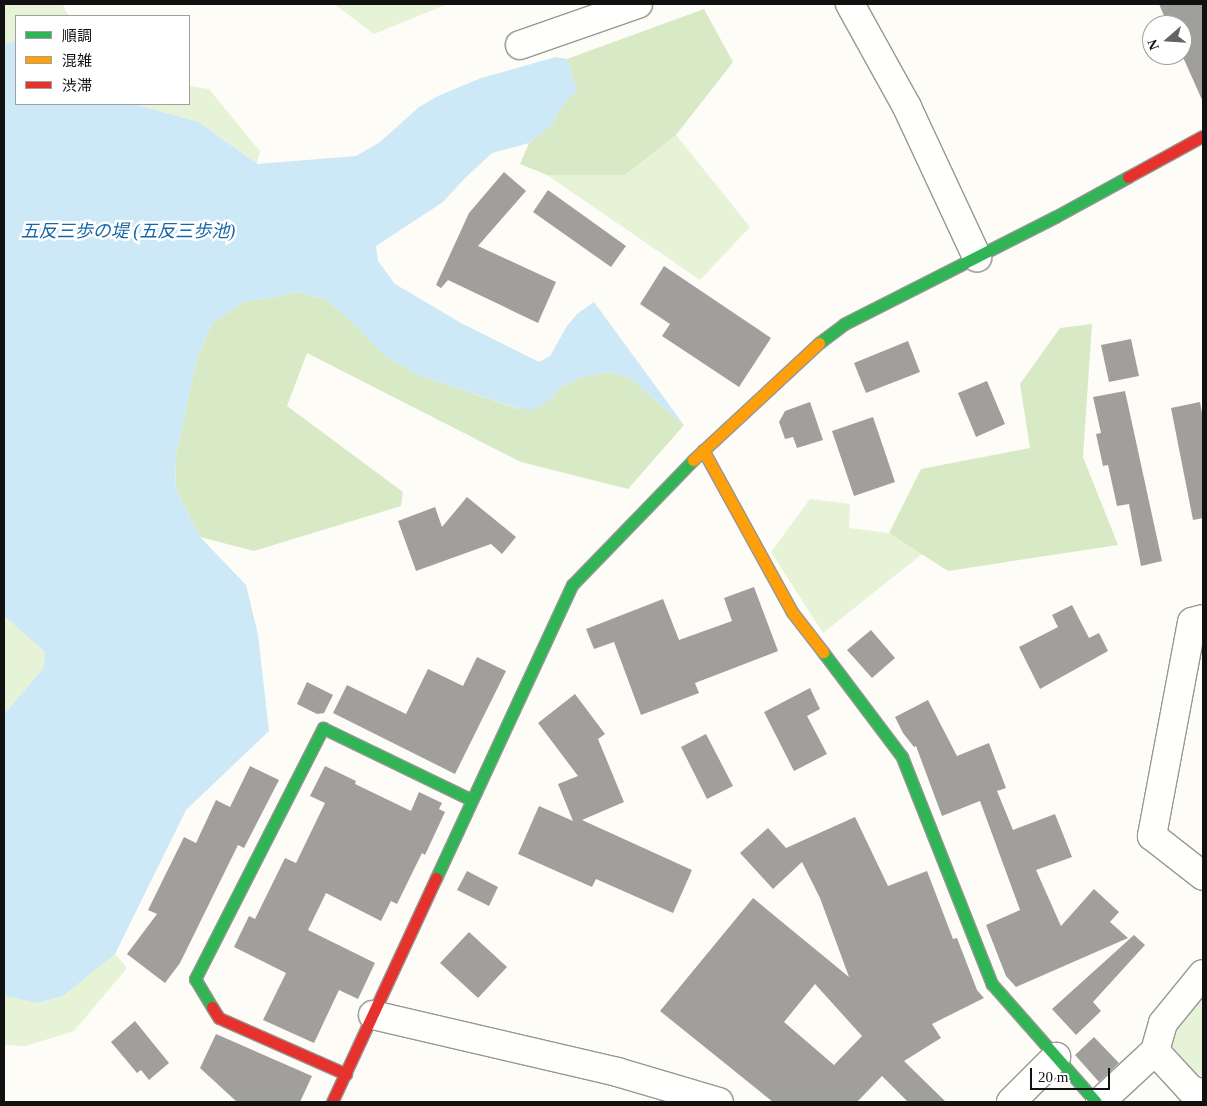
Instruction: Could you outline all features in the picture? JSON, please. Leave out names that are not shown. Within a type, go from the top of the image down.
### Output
[{"type":"street","points":[[520,45],[638,4]]},
{"type":"street","points":[[850,4],[907,107],[977,257]]},
{"type":"street","points":[[332,1102],[572,585],[702,450],[808,351],[844,324],[977,257],[1203,136]]},
{"type":"street","points":[[702,450],[792,612],[902,757],[992,984],[1096,1102]]},
{"type":"street","points":[[1203,619],[1192,622],[1152,836],[1203,876]]},
{"type":"street","points":[[346,1074],[218,1018],[195,979],[322,728],[472,800]]},
{"type":"street","points":[[1100,1102],[1155,1051],[1163,1024],[1203,974]]},
{"type":"street","points":[[373,1016],[618,1072],[719,1102]]},
{"type":"street","points":[[1155,1051],[1190,1089],[1203,1094]]},
{"type":"street","points":[[1012,1102],[1056,1057]]},
{"type":"green space","points":[[4,4],[68,4],[63,6],[68,15],[15,15],[15,41],[4,44]]},
{"type":"green space","points":[[334,4],[444,4],[445,5],[374,34]]},
{"type":"green space","points":[[704,9],[733,62],[676,135],[625,175],[547,175],[520,164],[529,143],[553,124],[560,108],[577,90],[567,59]]},
{"type":"green space","points":[[190,86],[209,89],[260,151],[257,164],[199,122],[138,105],[190,105]]},
{"type":"green space","points":[[676,135],[750,227],[700,280],[547,175],[625,175]]},
{"type":"green space","points":[[299,292],[327,300],[350,320],[383,354],[416,374],[518,409],[534,409],[552,398],[561,387],[579,378],[610,372],[631,379],[684,425],[628,489],[521,462],[307,353],[287,406],[403,492],[401,506],[254,551],[200,537],[176,490],[175,459],[197,358],[213,322],[244,302]]},
{"type":"green space","points":[[1092,324],[1083,457],[1118,545],[948,571],[889,533],[921,469],[1030,448],[1020,384],[1060,328]]},
{"type":"green space","points":[[810,499],[850,504],[849,528],[889,533],[922,554],[823,633],[771,552]]},
{"type":"green space","points":[[4,616],[45,652],[43,669],[4,714]]},
{"type":"green space","points":[[115,954],[127,968],[74,1031],[25,1046],[4,1045],[4,996],[38,1003],[63,996]]},
{"type":"green space","points":[[1203,994],[1203,1075],[1198,1076],[1164,1045]]},
{"type":"water","name":"五反三歩の堤 (五反三歩池)","points":[[15,41],[15,105],[138,105],[199,122],[257,164],[356,156],[380,142],[419,107],[438,96],[481,78],[556,57],[567,59],[577,90],[560,108],[553,124],[529,143],[492,153],[443,202],[376,246],[378,261],[395,284],[461,323],[539,362],[550,356],[567,326],[577,314],[594,302],[684,425],[631,379],[610,372],[579,378],[561,387],[552,398],[535,409],[519,409],[416,374],[383,354],[350,320],[327,300],[299,292],[244,302],[213,322],[197,358],[175,459],[176,490],[200,537],[246,585],[258,635],[269,731],[186,810],[115,954],[63,996],[38,1003],[4,996],[4,714],[43,669],[45,652],[4,616],[4,44]]},
{"type":"building","points":[[1159,4],[1203,4],[1203,102],[1186,65],[1192,65],[1192,15],[1164,15]]},
{"type":"building","points":[[504,172],[526,191],[478,246],[556,282],[538,323],[448,280],[441,288],[436,285],[469,213]]},
{"type":"building","points":[[548,190],[626,246],[611,267],[533,212]]},
{"type":"building","points":[[664,266],[771,338],[739,387],[662,336],[670,324],[640,304]]},
{"type":"building","points":[[1131,339],[1139,376],[1109,382],[1101,345]]},
{"type":"building","points":[[908,341],[920,372],[866,393],[854,363]]},
{"type":"building","points":[[987,381],[1005,424],[976,437],[958,393]]},
{"type":"building","points":[[1125,391],[1162,561],[1141,566],[1129,504],[1117,506],[1108,465],[1103,466],[1096,434],[1101,433],[1093,397]]},
{"type":"building","points":[[810,402],[823,440],[797,448],[793,437],[785,439],[779,422],[785,411]]},
{"type":"building","points":[[1200,402],[1203,419],[1203,518],[1193,520],[1171,408]]},
{"type":"building","points":[[873,417],[895,482],[854,496],[832,431]]},
{"type":"building","points":[[467,497],[516,537],[502,554],[491,544],[416,571],[398,521],[435,507],[442,527]]},
{"type":"building","points":[[754,587],[778,651],[695,683],[699,693],[641,715],[614,642],[594,649],[586,629],[663,599],[679,640],[732,621],[724,598]]},
{"type":"building","points":[[1072,605],[1089,638],[1099,633],[1108,651],[1040,689],[1019,647],[1058,627],[1052,615]]},
{"type":"building","points":[[871,630],[895,658],[872,678],[847,650]]},
{"type":"building","points":[[477,657],[506,671],[455,774],[333,713],[347,685],[406,714],[428,669],[463,686]]},
{"type":"building","points":[[307,682],[333,695],[324,713],[317,714],[297,704]]},
{"type":"building","points":[[810,688],[820,709],[807,716],[827,754],[794,771],[764,712]]},
{"type":"building","points":[[575,694],[605,734],[598,739],[624,802],[582,820],[692,870],[673,913],[596,879],[592,887],[518,854],[539,806],[573,821],[558,784],[578,776],[538,723]]},
{"type":"building","points":[[928,700],[957,756],[989,743],[1006,788],[997,791],[1013,830],[1055,814],[1072,857],[1036,870],[1061,926],[1094,889],[1119,912],[1110,922],[1128,938],[1016,987],[1006,976],[986,925],[1020,910],[980,801],[942,816],[916,746],[914,747],[903,733],[895,717]]},
{"type":"building","points":[[706,734],[733,786],[707,799],[681,747]]},
{"type":"building","points":[[250,766],[279,780],[244,848],[238,845],[180,963],[165,983],[127,954],[157,914],[148,910],[184,837],[196,843],[216,800],[230,807]]},
{"type":"building","points":[[325,766],[356,781],[355,784],[411,811],[419,792],[442,803],[439,809],[445,812],[425,855],[422,853],[397,904],[391,901],[381,921],[326,893],[308,930],[375,963],[358,999],[339,990],[314,1043],[263,1020],[286,973],[234,947],[249,916],[255,919],[285,858],[296,863],[325,803],[310,796]]},
{"type":"building","points":[[855,817],[888,886],[927,871],[953,939],[957,938],[977,990],[984,998],[932,1024],[941,1038],[904,1061],[946,1102],[908,1102],[882,1076],[857,1102],[773,1102],[660,1011],[753,898],[849,977],[820,898],[802,862],[773,889],[740,853],[768,828],[786,848]],"holes":[[[815,984],[862,1036],[834,1065],[784,1022]]]},
{"type":"building","points":[[467,871],[498,887],[489,906],[457,890]]},
{"type":"building","points":[[469,932],[507,967],[478,998],[440,963]]},
{"type":"building","points":[[1134,935],[1145,945],[1093,1002],[1101,1011],[1076,1035],[1052,1009]]},
{"type":"building","points":[[135,1021],[169,1063],[149,1080],[141,1070],[137,1073],[111,1042]]},
{"type":"building","points":[[216,1034],[312,1076],[300,1102],[237,1102],[200,1068]]},
{"type":"building","points":[[1094,1037],[1119,1063],[1099,1082],[1075,1055]]},
{"type":"traffic: fast","points":[[819,343],[844,324],[1055,217],[1128,177]]},
{"type":"traffic: fast","points":[[436,878],[572,585],[693,460]]},
{"type":"traffic: fast","points":[[823,652],[902,757],[992,984],[1096,1102]]},
{"type":"traffic: fast","points":[[212,1007],[195,979],[323,728],[472,800]]},
{"type":"traffic: slow","points":[[693,460],[819,343]]},
{"type":"traffic: slow","points":[[703,450],[792,612],[823,652]]},
{"type":"traffic: jam","points":[[1128,177],[1203,136]]},
{"type":"traffic: jam","points":[[332,1102],[436,878]]},
{"type":"traffic: jam","points":[[212,1007],[219,1018],[346,1074]]}]
